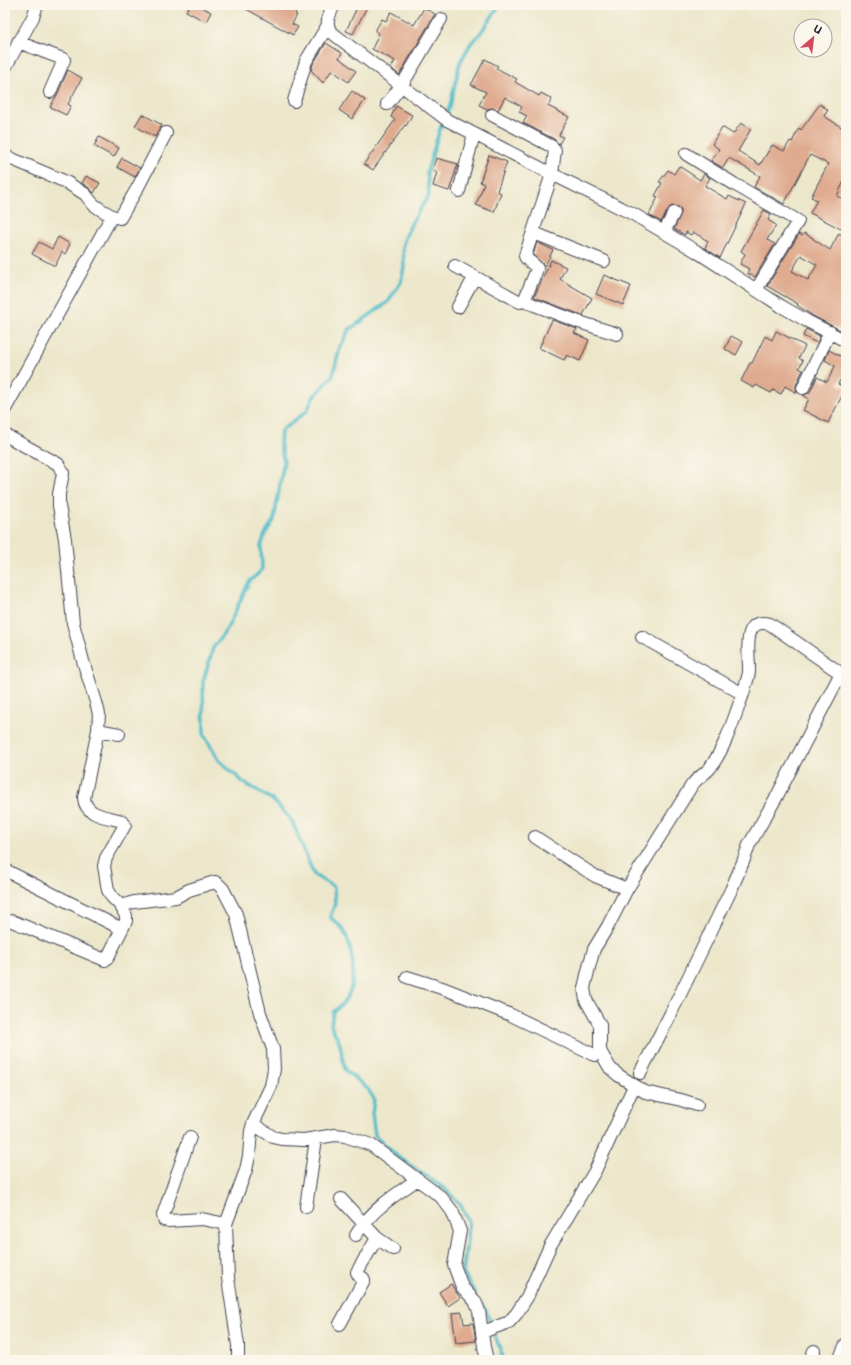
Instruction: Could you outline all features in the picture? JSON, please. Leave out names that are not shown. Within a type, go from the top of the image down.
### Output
[{"type":"street","points":[[5,68],[38,5]]},
{"type":"street","points":[[294,101],[306,61],[328,26],[330,14],[334,5]]},
{"type":"street","points":[[387,104],[402,86],[441,19]]},
{"type":"street","points":[[328,26],[336,37],[447,120],[633,214],[807,321],[846,340]]},
{"type":"street","points":[[18,42],[64,60],[50,92]]},
{"type":"street","points":[[492,115],[551,146],[555,150],[556,155],[552,174],[525,257],[537,268],[524,301]]},
{"type":"street","points":[[5,156],[66,182],[86,194],[93,204],[118,218],[122,217],[166,132]]},
{"type":"street","points":[[459,191],[474,134]]},
{"type":"street","points":[[686,154],[798,221],[756,290]]},
{"type":"street","points":[[664,232],[674,213]]},
{"type":"street","points":[[5,409],[112,216]]},
{"type":"street","points":[[534,233],[604,261]]},
{"type":"street","points":[[455,266],[474,278],[520,302],[524,301],[579,322],[617,334]]},
{"type":"street","points":[[458,307],[474,278]]},
{"type":"street","points":[[802,388],[830,332]]},
{"type":"street","points":[[5,435],[58,464],[62,469],[63,473],[59,494],[59,506],[65,539],[73,623],[83,661],[99,710],[98,730],[84,802],[90,811],[122,822],[125,825],[106,858],[104,866],[108,890],[112,897],[121,906],[126,916],[126,921],[107,959],[104,960],[12,921]]},
{"type":"street","points":[[640,1073],[731,890],[749,845],[843,675],[773,626],[766,623],[756,624],[753,626],[748,640],[749,670],[743,694],[723,744],[708,770],[696,779],[692,785],[627,889],[594,949],[584,988],[586,1000],[600,1025],[600,1051],[610,1068],[634,1086],[645,1092],[682,1100],[697,1105]]},
{"type":"street","points":[[642,637],[743,694]]},
{"type":"street","points":[[98,730],[119,734]]},
{"type":"street","points":[[535,837],[595,876],[627,889]]},
{"type":"street","points":[[5,870],[122,929]]},
{"type":"street","points":[[121,906],[134,902],[176,897],[189,890],[215,882],[218,884],[223,889],[236,914],[260,1013],[273,1049],[274,1069],[271,1086],[253,1124],[246,1170],[226,1224],[228,1278],[238,1345],[238,1360]]},
{"type":"street","points":[[407,977],[445,989],[504,1012],[592,1054],[595,1055],[600,1051]]},
{"type":"street","points":[[488,1330],[511,1321],[527,1297],[550,1246],[595,1171],[634,1086]]},
{"type":"street","points":[[253,1124],[273,1136],[282,1139],[316,1139],[335,1135],[345,1136],[371,1145],[441,1196],[452,1211],[460,1231],[454,1265],[462,1287],[475,1301],[488,1330],[484,1348],[487,1360]]},
{"type":"street","points":[[190,1137],[163,1215],[164,1220],[202,1220],[226,1224]]},
{"type":"street","points":[[306,1207],[316,1139]]},
{"type":"street","points":[[356,1235],[363,1223],[372,1213],[418,1179]]},
{"type":"street","points":[[341,1199],[377,1238],[392,1249]]},
{"type":"street","points":[[340,1324],[364,1280],[358,1275],[357,1272],[377,1238]]},
{"type":"street","points":[[839,1360],[846,1344]]},
{"type":"building","points":[[190,5],[198,5],[211,12],[206,22],[186,11]]},
{"type":"building","points":[[239,5],[300,5],[292,24],[298,27],[293,35]]},
{"type":"building","points":[[358,5],[368,5],[353,34],[346,31]]},
{"type":"building","points":[[424,8],[435,14],[399,75],[391,68],[395,61],[372,49],[379,33],[375,31],[382,19],[386,21],[391,12],[414,25]]},
{"type":"building","points":[[326,43],[342,53],[339,58],[356,71],[348,82],[332,70],[323,83],[311,70]]},
{"type":"building","points":[[485,59],[498,66],[496,68],[517,79],[515,82],[539,96],[541,93],[552,99],[548,106],[569,117],[559,135],[563,137],[559,144],[554,139],[523,123],[527,116],[519,112],[522,107],[505,97],[498,110],[492,108],[487,109],[479,105],[486,92],[471,85]]},
{"type":"building","points":[[68,70],[82,78],[68,104],[71,106],[66,115],[50,107]]},
{"type":"building","points":[[352,91],[365,100],[352,119],[339,110]]},
{"type":"building","points":[[820,104],[828,110],[824,116],[846,130],[846,177],[837,196],[846,201],[846,210],[842,218],[846,220],[841,229],[810,213],[817,200],[811,197],[828,164],[810,155],[784,204],[754,187],[760,176],[729,158],[723,168],[711,161],[719,149],[712,144],[722,127],[733,134],[741,123],[751,129],[738,151],[760,165],[772,145],[784,151],[790,141],[792,142],[799,128],[801,130]]},
{"type":"building","points":[[396,106],[412,115],[406,126],[405,125],[373,170],[364,164],[395,120],[391,117]]},
{"type":"building","points":[[142,114],[162,125],[155,137],[135,126]]},
{"type":"building","points":[[99,137],[119,148],[114,157],[94,146]]},
{"type":"building","points":[[489,155],[507,162],[497,191],[501,193],[494,212],[476,205],[484,184],[480,182]]},
{"type":"building","points":[[122,158],[140,168],[135,177],[117,167]]},
{"type":"building","points":[[436,158],[458,164],[449,191],[433,186],[437,172],[432,171]]},
{"type":"building","points":[[679,166],[700,180],[704,174],[710,178],[705,186],[727,199],[729,196],[746,204],[720,258],[705,248],[708,241],[693,232],[691,235],[686,232],[685,235],[674,229],[681,213],[681,209],[678,207],[670,207],[661,222],[649,215],[658,197],[655,196],[662,183],[659,182],[668,170],[674,174]]},
{"type":"building","points":[[86,176],[100,183],[94,193],[82,183]]},
{"type":"building","points":[[764,210],[771,214],[768,220],[776,225],[767,240],[775,244],[755,277],[747,273],[749,269],[740,264],[745,254],[741,251]]},
{"type":"building","points":[[804,233],[830,250],[839,233],[846,237],[846,333],[813,316],[797,305],[798,304],[767,286],[799,234],[802,236]],"holes":[[[801,255],[817,265],[808,280],[792,271]]]},
{"type":"building","points":[[58,237],[70,244],[65,254],[62,252],[55,266],[32,254],[39,242],[52,249]]},
{"type":"building","points":[[537,242],[553,250],[545,266],[533,255]]},
{"type":"building","points":[[551,260],[566,267],[560,279],[592,298],[583,315],[584,316],[534,297]]},
{"type":"building","points":[[604,275],[631,286],[623,305],[596,294]]},
{"type":"building","points":[[552,320],[577,329],[574,333],[589,340],[580,361],[567,355],[564,360],[539,348]]},
{"type":"building","points":[[806,329],[820,336],[817,343],[803,336]]},
{"type":"building","points":[[776,331],[805,346],[799,358],[803,361],[799,368],[803,370],[796,385],[797,393],[785,386],[781,394],[773,390],[771,393],[756,385],[754,388],[741,381],[750,363],[752,363],[765,336],[772,340]]},
{"type":"building","points":[[731,336],[743,342],[736,355],[725,349]]},
{"type":"building","points":[[829,350],[846,359],[846,370],[838,384],[846,388],[828,423],[803,410],[809,399],[803,395],[810,392],[817,377],[827,382],[835,366],[825,360]]},
{"type":"building","points":[[451,1284],[460,1298],[448,1306],[439,1292]]},
{"type":"building","points":[[462,1312],[464,1324],[473,1323],[476,1341],[456,1343],[452,1313]]},
{"type":"waterway","points":[[475,1293],[463,1273],[469,1222],[460,1204],[445,1189],[397,1156],[375,1135],[372,1114],[374,1099],[368,1089],[345,1070],[340,1044],[331,1025],[333,1012],[343,1003],[350,991],[353,968],[351,950],[345,934],[341,927],[330,917],[335,904],[334,887],[314,875],[292,821],[273,800],[243,782],[219,760],[204,735],[203,682],[213,648],[227,629],[249,582],[262,570],[261,546],[265,534],[274,520],[284,461],[280,444],[281,431],[307,411],[312,399],[333,375],[340,347],[349,330],[388,302],[401,282],[404,267],[403,243],[411,224],[429,195],[427,172],[440,129],[450,106],[460,62],[471,43],[479,35],[500,5]]},
{"type":"waterway","points":[[482,1305],[486,1310],[504,1360]]}]
